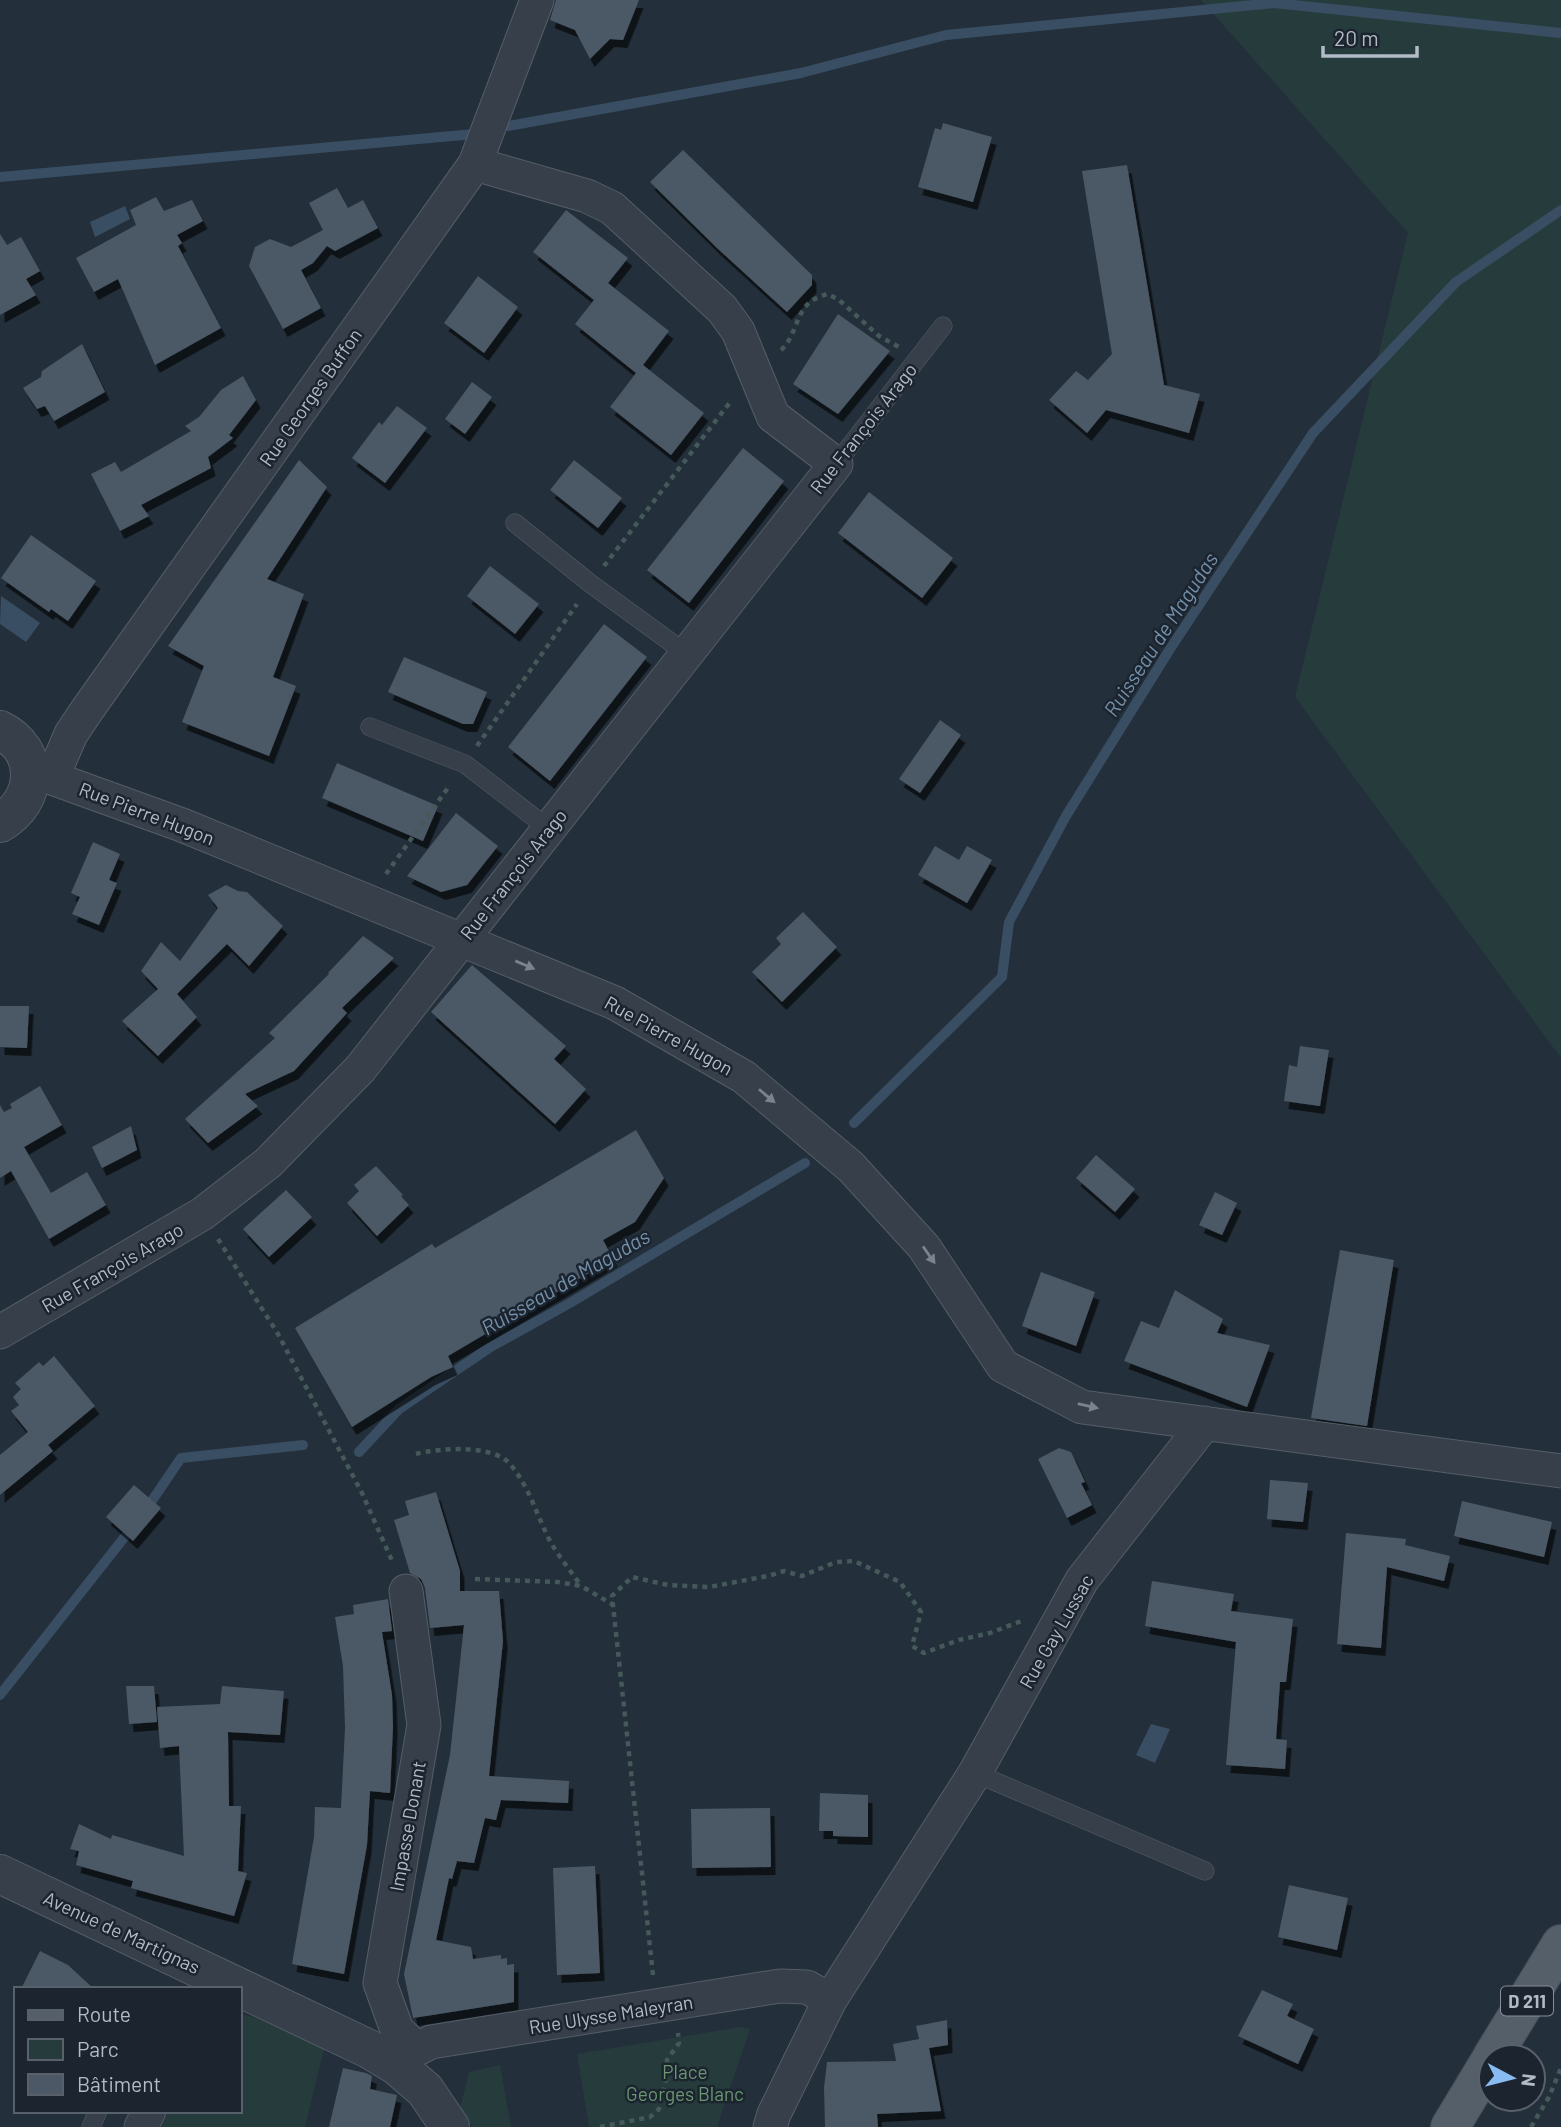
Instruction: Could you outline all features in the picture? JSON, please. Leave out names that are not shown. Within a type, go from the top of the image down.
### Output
[{"type":"main road","name":"D 211","points":[[1501,2043],[1561,1944]]},
{"type":"main road","name":"D 211","points":[[1450,2127],[1477,2083]]},
{"type":"street","name":"Rue Georges Buffon","points":[[41,776],[475,164],[537,0]]},
{"type":"street","points":[[475,164],[587,196],[612,208],[722,309],[738,331],[774,416],[836,464]]},
{"type":"street","name":"Rue François Arago","points":[[0,1332],[202,1214],[268,1163],[360,1069],[836,464]]},
{"type":"street","points":[[0,730],[9,734],[20,746],[41,776],[22,805],[0,823]]},
{"type":"street","name":"Rue Pierre Hugon","points":[[41,776],[182,825],[615,1003],[744,1077],[851,1167],[915,1237],[1003,1366],[1082,1407],[1205,1423]]},
{"type":"street","points":[[1205,1423],[1561,1471]]},
{"type":"street","name":"Rue Gay Lussac","points":[[770,2127],[830,2000],[975,1773],[1082,1580],[1205,1423]]},
{"type":"street","name":"Impasse Donant","points":[[405,1591],[424,1725],[380,1983],[407,2057]]},
{"type":"street","name":"Avenue de Martignas","points":[[0,1874],[213,1982]]},
{"type":"street","name":"Rue Ulysse Maleyran","points":[[407,2057],[431,2042],[780,1986],[807,1987],[830,2000]]},
{"type":"street","name":"Avenue de Martignas","points":[[242,1994],[369,2049],[407,2057],[450,2127]]},
{"type":"lane","name":"Rue François Arago","points":[[836,464],[943,326]]},
{"type":"lane","points":[[514,523],[591,584],[687,654]]},
{"type":"lane","points":[[370,727],[465,764],[549,829]]},
{"type":"lane","points":[[975,1773],[1205,1871]]},
{"type":"path","points":[[367,901],[591,584],[755,370],[785,347],[801,314],[811,302],[827,294],[838,299],[879,336],[897,344],[915,361]]},
{"type":"path","points":[[202,1214],[278,1334],[362,1493],[405,1591]]},
{"type":"path","points":[[416,1454],[437,1449],[480,1450],[508,1462],[530,1496],[551,1542],[581,1586]]},
{"type":"path","points":[[600,2127],[650,2117],[659,2109],[667,2075],[667,2060],[679,2043],[665,2006],[612,1596],[632,1577],[668,1585],[709,1587],[784,1571],[802,1576],[836,1562],[854,1561],[900,1582],[921,1612],[912,1646],[924,1653],[1023,1620],[1063,1614]]},
{"type":"path","points":[[475,1579],[558,1582],[581,1586],[613,1604]]},
{"type":"path","points":[[1531,2127],[1549,2097],[1561,2068]]},
{"type":"green space","points":[[1201,0],[1561,0],[1561,1058],[1295,697],[1408,233]]},
{"type":"green space","points":[[242,2014],[254,2017],[324,2049],[305,2127],[161,2127],[168,2113],[242,2113]]},
{"type":"green space","name":"Place Georges Blanc","points":[[740,2027],[750,2029],[717,2127],[589,2127],[577,2054]]},
{"type":"green space","points":[[500,2065],[511,2127],[472,2127],[460,2109],[469,2072]]},
{"type":"water","points":[[125,206],[130,219],[95,237],[90,222]]},
{"type":"water","points":[[1,596],[40,623],[26,642],[0,624]]},
{"type":"water","points":[[1151,1724],[1170,1729],[1155,1763],[1136,1755]]},
{"type":"building","points":[[556,0],[639,0],[623,40],[610,39],[590,59],[575,30],[550,20]]},
{"type":"building","points":[[943,123],[992,137],[973,202],[918,187],[935,128],[941,130]]},
{"type":"building","points":[[683,150],[812,275],[812,285],[787,312],[650,182]]},
{"type":"building","points":[[1127,165],[1164,385],[1200,394],[1189,433],[1106,410],[1087,433],[1049,400],[1076,371],[1088,380],[1112,354],[1082,171]]},
{"type":"building","points":[[337,188],[348,208],[363,200],[378,228],[335,251],[327,246],[313,263],[301,270],[321,308],[283,329],[249,266],[255,247],[270,239],[291,247],[323,230],[309,203]]},
{"type":"building","points":[[156,197],[164,211],[192,200],[203,221],[177,235],[182,243],[178,246],[221,328],[155,365],[118,279],[94,292],[76,258],[136,225],[130,210]]},
{"type":"building","points":[[566,210],[628,258],[608,283],[669,331],[643,365],[704,413],[671,455],[610,407],[636,373],[575,324],[594,300],[533,252]]},
{"type":"building","points":[[0,234],[7,245],[21,237],[40,271],[26,279],[36,295],[0,315]]},
{"type":"building","points":[[478,276],[518,307],[484,353],[444,323]]},
{"type":"building","points":[[838,314],[890,351],[838,414],[793,384]]},
{"type":"building","points":[[82,344],[105,392],[54,421],[45,406],[37,409],[23,388],[41,377],[42,371]]},
{"type":"building","points":[[243,376],[256,400],[229,435],[233,438],[208,457],[211,468],[141,505],[149,516],[120,531],[91,474],[115,462],[121,472],[191,431],[185,426],[199,417],[221,390]]},
{"type":"building","points":[[472,382],[492,397],[465,434],[445,419]]},
{"type":"building","points":[[397,406],[427,428],[385,483],[352,458],[379,422],[382,425]]},
{"type":"building","points":[[743,448],[784,481],[689,603],[647,570]]},
{"type":"building","points":[[299,460],[327,487],[267,579],[304,594],[273,677],[296,686],[269,756],[182,722],[204,666],[168,646]]},
{"type":"building","points":[[574,460],[622,498],[598,528],[550,490]]},
{"type":"building","points":[[869,492],[953,558],[922,598],[838,533]]},
{"type":"building","points":[[31,535],[96,581],[68,621],[51,609],[49,612],[1,578]]},
{"type":"building","points":[[490,566],[539,604],[515,634],[467,596]]},
{"type":"building","points":[[604,624],[647,657],[550,781],[508,747]]},
{"type":"building","points":[[404,657],[487,692],[473,724],[463,724],[388,692]]},
{"type":"building","points":[[940,720],[961,735],[920,793],[899,779]]},
{"type":"building","points":[[337,763],[438,806],[423,841],[322,798]]},
{"type":"building","points":[[456,813],[498,846],[467,885],[441,892],[407,876]]},
{"type":"building","points":[[93,842],[120,854],[109,880],[117,883],[99,925],[72,914],[80,897],[71,893]]},
{"type":"building","points":[[935,846],[959,860],[967,846],[992,860],[967,903],[918,875]]},
{"type":"building","points":[[226,885],[247,892],[283,926],[249,966],[227,944],[177,994],[197,1017],[158,1056],[122,1021],[158,989],[141,971],[161,942],[180,961],[218,908],[208,895]]},
{"type":"building","points":[[803,912],[837,947],[782,1002],[752,972],[781,944],[776,938]]},
{"type":"building","points":[[363,936],[394,958],[342,1008],[347,1013],[294,1071],[245,1094],[258,1106],[208,1143],[185,1119],[275,1038],[269,1033]]},
{"type":"building","points":[[472,965],[566,1046],[554,1059],[586,1089],[555,1124],[431,1012]]},
{"type":"building","points":[[0,1006],[29,1006],[27,1048],[0,1047]]},
{"type":"building","points":[[1300,1046],[1329,1050],[1320,1106],[1284,1101],[1289,1065],[1297,1067]]},
{"type":"building","points":[[40,1086],[62,1125],[24,1147],[51,1193],[87,1172],[106,1205],[49,1239],[11,1171],[0,1178],[0,1105],[4,1112],[12,1108],[10,1104]]},
{"type":"building","points":[[131,1126],[137,1150],[102,1168],[92,1147]]},
{"type":"building","points":[[636,1130],[664,1178],[635,1222],[603,1240],[613,1259],[448,1356],[453,1367],[431,1377],[352,1427],[295,1328],[432,1244],[435,1248]]},
{"type":"building","points":[[1096,1155],[1135,1189],[1115,1212],[1076,1178]]},
{"type":"building","points":[[376,1166],[409,1205],[377,1236],[347,1203],[359,1191],[354,1185]]},
{"type":"building","points":[[286,1190],[312,1217],[269,1257],[243,1229]]},
{"type":"building","points":[[1215,1192],[1237,1203],[1222,1235],[1199,1225]]},
{"type":"building","points":[[1340,1250],[1394,1260],[1367,1426],[1311,1418]]},
{"type":"building","points":[[1041,1272],[1095,1292],[1076,1346],[1022,1326]]},
{"type":"building","points":[[1175,1290],[1223,1319],[1217,1333],[1270,1345],[1247,1407],[1124,1361],[1141,1321],[1159,1328]]},
{"type":"building","points":[[54,1356],[95,1406],[48,1445],[53,1451],[0,1495],[0,1455],[28,1432],[11,1411],[19,1405],[13,1397],[21,1389],[15,1383],[39,1362],[43,1366]]},
{"type":"building","points":[[1059,1448],[1071,1452],[1085,1482],[1081,1483],[1092,1505],[1067,1518],[1038,1459]]},
{"type":"building","points":[[1270,1480],[1308,1483],[1303,1522],[1267,1519]]},
{"type":"building","points":[[134,1485],[161,1508],[133,1541],[106,1517]]},
{"type":"building","points":[[436,1492],[460,1571],[460,1591],[499,1591],[503,1641],[489,1776],[569,1781],[568,1803],[501,1800],[496,1820],[485,1818],[474,1863],[457,1861],[452,1879],[449,1878],[436,1940],[471,1947],[473,1959],[501,1955],[501,1959],[507,1958],[507,1965],[514,1964],[514,2002],[413,2018],[404,1974],[450,1755],[464,1625],[430,1628],[425,1588],[421,1579],[410,1573],[394,1520],[409,1515],[405,1501]]},
{"type":"building","points":[[1462,1501],[1552,1522],[1544,1557],[1454,1536]]},
{"type":"building","points":[[1346,1533],[1406,1539],[1405,1545],[1450,1556],[1444,1581],[1387,1567],[1381,1648],[1337,1644]]},
{"type":"building","points":[[1152,1581],[1234,1594],[1231,1611],[1293,1619],[1286,1682],[1280,1682],[1276,1739],[1287,1740],[1285,1769],[1226,1765],[1236,1642],[1145,1626]]},
{"type":"building","points":[[388,1599],[392,1631],[382,1632],[392,1695],[390,1793],[370,1791],[367,1845],[344,1974],[292,1964],[314,1837],[315,1807],[341,1808],[345,1728],[343,1666],[335,1617],[354,1614],[353,1605]]},
{"type":"building","points":[[126,1686],[154,1686],[157,1722],[129,1724]]},
{"type":"building","points":[[222,1686],[284,1691],[280,1735],[228,1732],[229,1806],[241,1806],[238,1871],[247,1873],[234,1916],[131,1888],[133,1881],[76,1865],[79,1851],[70,1849],[79,1824],[111,1839],[112,1835],[184,1856],[179,1746],[160,1748],[157,1707],[220,1704]]},
{"type":"building","points":[[820,1793],[868,1795],[868,1837],[833,1836],[833,1831],[819,1831]]},
{"type":"building","points":[[770,1808],[771,1867],[692,1868],[691,1809]]},
{"type":"building","points":[[595,1866],[600,1973],[557,1975],[553,1868]]},
{"type":"building","points":[[1289,1885],[1348,1898],[1337,1950],[1278,1937]]},
{"type":"building","points":[[40,1951],[68,1965],[92,1987],[22,1987]]},
{"type":"building","points":[[1262,1990],[1293,2004],[1287,2016],[1314,2029],[1298,2064],[1238,2036]]},
{"type":"building","points":[[947,2020],[948,2045],[929,2048],[941,2111],[877,2114],[878,2127],[825,2127],[824,2088],[827,2062],[896,2061],[893,2044],[919,2039],[916,2026]]},
{"type":"building","points":[[343,2068],[372,2076],[370,2089],[397,2095],[390,2127],[329,2127]]},
{"type":"waterway","points":[[508,126],[801,73],[946,35],[1274,3],[1561,33]]},
{"type":"waterway","points":[[0,177],[474,134]]},
{"type":"waterway","name":"Ruisseau de Magudas","points":[[854,1123],[1002,977],[1009,922],[1066,816],[1170,649],[1313,433],[1456,282],[1561,210]]},
{"type":"waterway","name":"Ruisseau de Magudas","points":[[359,1452],[399,1409],[489,1348],[805,1163]]},
{"type":"waterway","name":"Ruisseau de Magudas","points":[[145,1511],[181,1458],[303,1445]]},
{"type":"waterway","name":"Ruisseau de Magudas","points":[[0,1695],[134,1525]]}]
